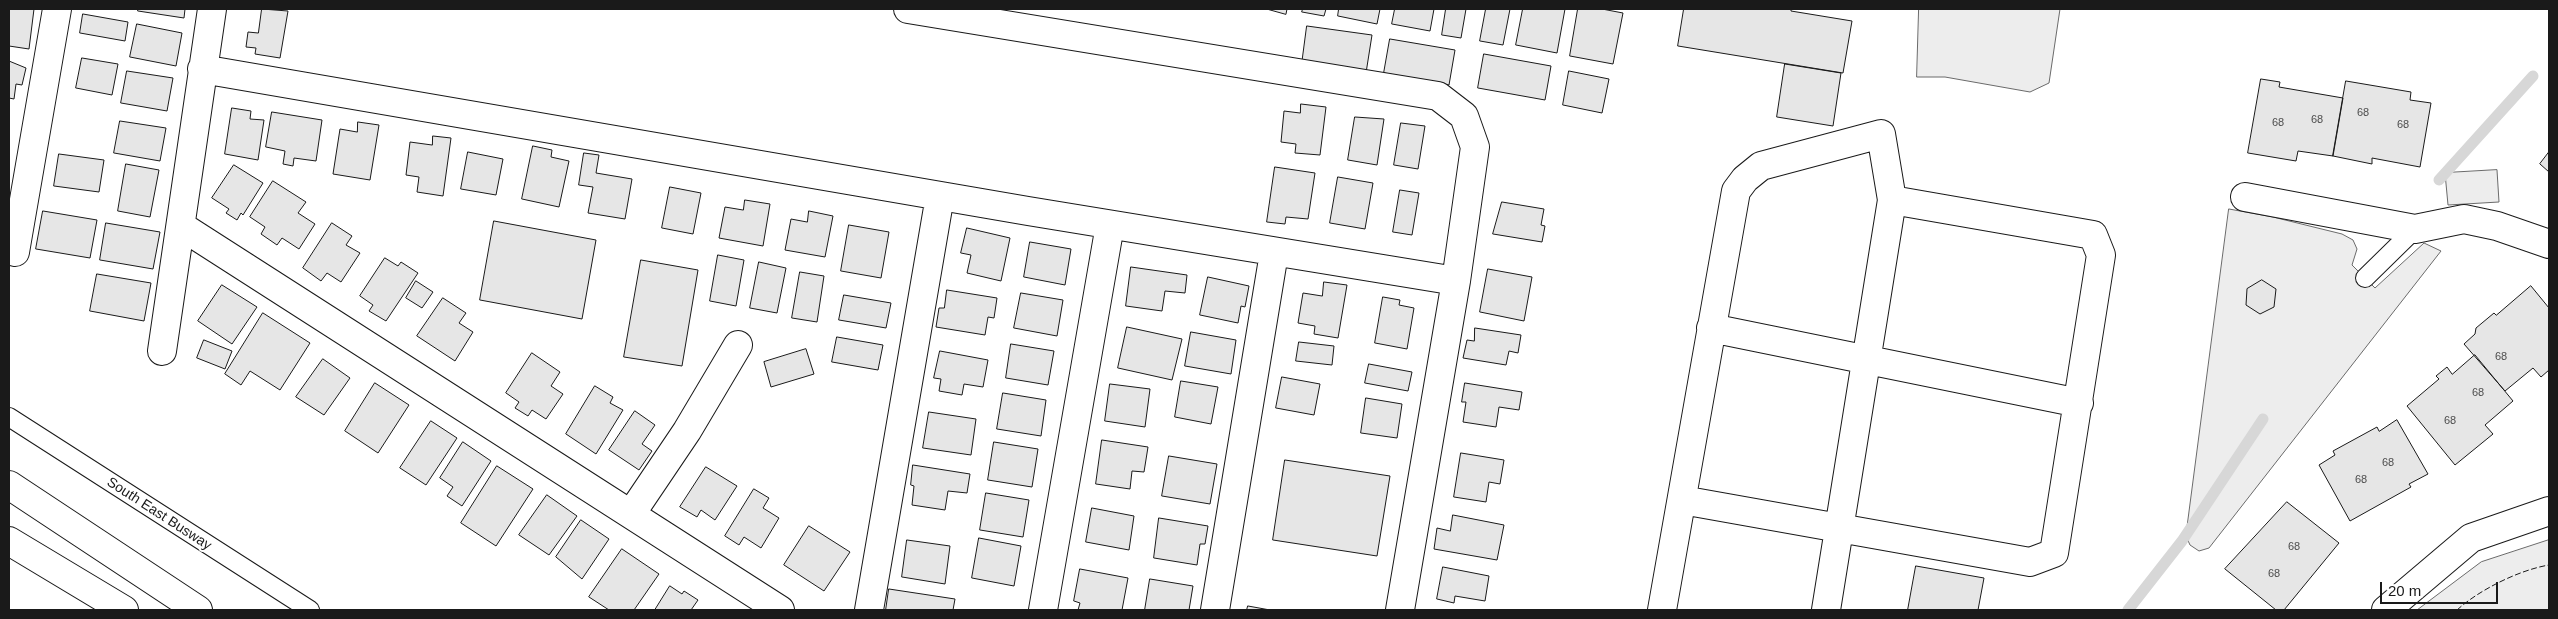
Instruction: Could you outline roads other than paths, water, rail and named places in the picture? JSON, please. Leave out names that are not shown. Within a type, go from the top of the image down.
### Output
[{"type":"main road","points":[[15,252],[57,9]]},
{"type":"main road","points":[[162,351],[212,9]]},
{"type":"main road","points":[[908,9],[1438,96],[1464,116],[1475,147],[1456,281],[1400,610]]},
{"type":"main road","points":[[202,69],[1274,253],[1456,281]]},
{"type":"main road","points":[[1662,610],[1736,191],[1745,179],[1761,166],[1881,134],[1892,200],[1826,610]]},
{"type":"main road","points":[[868,610],[940,196]]},
{"type":"main road","points":[[2245,197],[2415,229],[2464,219],[2497,226],[2549,244]]},
{"type":"main road","points":[[1682,500],[2030,562],[2054,553],[2101,255],[2093,235],[1892,200]]},
{"type":"main road","points":[[1043,610],[1110,225]]},
{"type":"main road","points":[[181,226],[780,610]]},
{"type":"main road","points":[[1215,610],[1274,253]]},
{"type":"main road","points":[[1711,328],[2079,403]]},
{"type":"main road","points":[[631,514],[687,430],[738,345]]},
{"type":"main road","points":[[9,485],[198,610]]},
{"type":"main road","points":[[2386,610],[2472,538],[2549,511]]},
{"type":"main road","points":[[9,541],[124,610]]},
{"type":"lane","points":[[2365,278],[2415,229]]},
{"type":"lane","name":"South East Busway","points":[[9,417],[310,610]]},
{"type":"waterway","points":[[2439,180],[2533,76]]},
{"type":"waterway","points":[[2128,610],[2182,541],[2263,419]]}]
